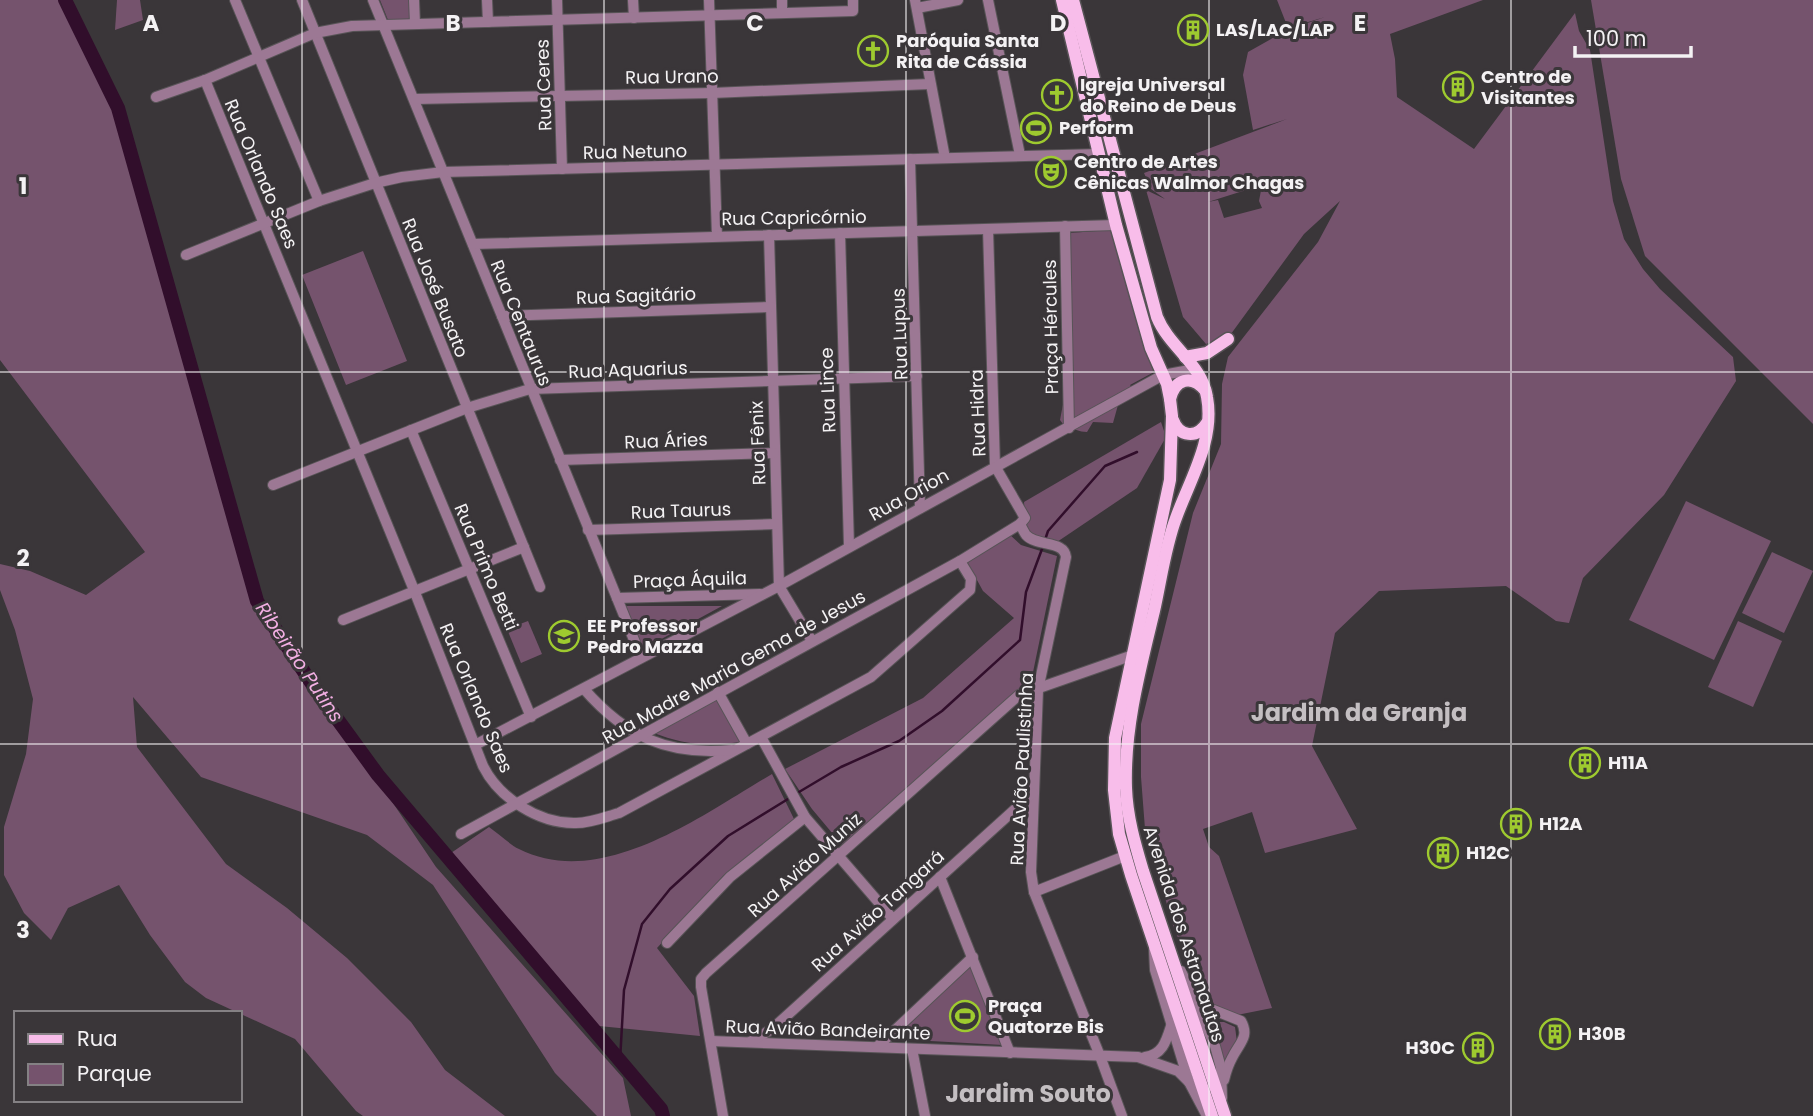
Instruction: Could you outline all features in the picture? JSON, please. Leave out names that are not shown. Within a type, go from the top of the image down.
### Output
[{"type":"main road","name":"Avenida dos Astronautas","points":[[1062,0],[1116,225],[1151,348],[1163,375],[1172,416],[1168,491],[1115,737],[1114,790],[1119,834],[1125,856],[1160,941],[1217,1115]]},
{"type":"main road","name":"Avenida dos Astronautas","points":[[1073,0],[1157,317],[1166,334],[1195,369],[1207,393],[1209,407],[1204,447],[1175,520],[1144,650],[1127,738],[1126,789],[1131,832],[1160,941]]},
{"type":"main road","points":[[1185,357],[1207,353],[1228,339]]},
{"type":"main road","points":[[1170,399],[1174,387],[1189,379],[1200,384],[1207,393]]},
{"type":"main road","points":[[1172,416],[1177,430],[1185,434],[1198,432],[1207,423]]},
{"type":"street","points":[[235,0],[319,201]]},
{"type":"street","name":"Rua José Busato","points":[[302,0],[540,587]]},
{"type":"street","name":"Rua Centaurus","points":[[373,0],[641,657]]},
{"type":"street","points":[[414,0],[415,24]]},
{"type":"street","points":[[487,0],[488,22]]},
{"type":"street","name":"Rua Ceres","points":[[557,0],[562,169]]},
{"type":"street","points":[[633,0],[634,18]]},
{"type":"street","points":[[709,0],[717,236]]},
{"type":"street","points":[[782,0],[782,13]]},
{"type":"street","points":[[945,158],[916,4],[958,0]]},
{"type":"street","points":[[988,0],[1020,155]]},
{"type":"street","points":[[156,97],[205,80],[315,33],[352,26],[782,13],[853,5]]},
{"type":"street","name":"Rua Orlando Saes","points":[[205,80],[266,223],[475,745],[489,777],[504,796],[516,804],[564,823],[593,821],[619,813],[871,677],[970,590],[972,584],[960,561]]},
{"type":"street","name":"Rua Urano","points":[[415,99],[930,85]]},
{"type":"street","name":"Rua Netuno","points":[[186,255],[319,201],[376,183],[443,172],[1099,154]]},
{"type":"street","name":"Rua Lupus","points":[[910,159],[920,508]]},
{"type":"street","name":"Rua Capricórnio","points":[[473,244],[1116,225]]},
{"type":"street","name":"Praça Hércules","points":[[1065,226],[1069,428]]},
{"type":"street","name":"Rua Hidra","points":[[988,229],[995,466],[1025,518],[1020,524]]},
{"type":"street","name":"Rua Lince","points":[[840,233],[849,546]]},
{"type":"street","name":"Rua Fênix","points":[[769,235],[779,586],[812,641]]},
{"type":"street","name":"Rua Sagitário","points":[[502,316],[771,307]]},
{"type":"street","name":"Rua Orion","points":[[475,745],[735,610],[1163,375],[1195,369]]},
{"type":"street","name":"Rua Aquarius","points":[[273,485],[467,408],[530,389],[917,376]]},
{"type":"street","name":"Rua Primo Betti","points":[[411,430],[531,717]]},
{"type":"street","name":"Rua Áries","points":[[559,460],[774,453]]},
{"type":"street","name":"Rua Taurus","points":[[588,530],[776,524]]},
{"type":"street","name":"Rua Avião Paulistinha","points":[[1020,524],[1027,536],[1062,548],[1066,557],[1038,690],[1031,814],[1031,872],[1034,892],[1122,1116]]},
{"type":"street","name":"Rua Madre Maria Gema de Jesus","points":[[461,834],[960,561],[1020,524]]},
{"type":"street","points":[[343,620],[524,547]]},
{"type":"street","name":"Praça Áquila","points":[[617,598],[764,594]]},
{"type":"street","points":[[734,596],[735,610]]},
{"type":"street","name":"Rua Avião Muniz","points":[[723,1116],[701,979],[1019,695],[1133,655]]},
{"type":"street","points":[[584,689],[618,722],[661,745],[695,752],[736,750]]},
{"type":"street","points":[[718,692],[747,744]]},
{"type":"street","points":[[761,737],[804,817],[892,919]]},
{"type":"street","points":[[695,752],[697,772]]},
{"type":"street","name":"Rua Avião Tangará","points":[[750,1042],[772,1029],[1032,793]]},
{"type":"street","points":[[1005,816],[1017,812],[1031,814]]},
{"type":"street","points":[[667,943],[730,877],[804,817]]},
{"type":"street","points":[[1034,892],[1125,856]]},
{"type":"street","points":[[940,877],[1010,1052]]},
{"type":"street","points":[[1160,941],[1180,1000],[1218,1057],[1221,1068],[1210,1093],[1217,1115]]},
{"type":"street","points":[[877,1047],[973,957]]},
{"type":"street","points":[[1138,1057],[1158,1053],[1166,1042],[1180,1000]]},
{"type":"street","points":[[1180,1000],[1241,1021],[1244,1026],[1244,1040],[1210,1093]]},
{"type":"street","points":[[1172,1023],[1189,1082],[1210,1093]]},
{"type":"street","points":[[772,1029],[777,1043]]},
{"type":"street","name":"Rua Avião Bandeirante","points":[[711,1041],[1138,1057],[1178,1071],[1189,1082]]},
{"type":"street","points":[[912,1049],[925,1116]]},
{"type":"green space","points":[[0,0],[64,0],[121,116],[257,601],[436,867],[623,1078],[631,1116],[597,1116],[555,1073],[433,885],[367,835],[201,777],[133,697],[137,747],[226,864],[287,908],[347,958],[411,1022],[445,1070],[505,1116],[363,1116],[295,1039],[242,1015],[242,1011],[234,1011],[206,998],[185,982],[150,935],[119,885],[68,908],[51,940],[24,913],[4,875],[4,827],[26,754],[33,699],[15,630],[0,590],[0,564],[30,571],[86,595],[145,552],[0,360]]},
{"type":"green space","points":[[117,0],[140,0],[143,20],[115,30]]},
{"type":"green space","points":[[380,0],[410,0],[411,19],[388,20]]},
{"type":"green space","points":[[1277,0],[1483,0],[1390,34],[1395,59],[1397,97],[1474,149],[1575,13],[1579,31],[1590,50],[1613,201],[1624,239],[1643,269],[1660,289],[1733,357],[1736,381],[1664,495],[1583,578],[1569,623],[1556,621],[1506,586],[1379,591],[1335,633],[1312,746],[1357,829],[1265,853],[1252,812],[1203,829],[1209,847],[1219,856],[1272,1008],[1232,1016],[1203,1004],[1212,999],[1175,932],[1145,829],[1141,724],[1193,513],[1221,444],[1222,384],[1228,357],[1318,242],[1340,201],[1304,234],[1228,338],[1206,344],[1183,317],[1146,190],[1165,199],[1151,189],[1144,173],[1287,119],[1253,130],[1243,75],[1248,52],[1287,30],[1325,17],[1288,28]],"holes":[[[1262,185],[1259,201],[1262,208],[1224,218],[1218,200],[1208,202]]]},
{"type":"green space","points":[[1591,0],[1813,0],[1813,424],[1645,256],[1621,179]]},
{"type":"green space","points":[[1111,230],[1156,371],[1130,385],[1138,394],[1118,405],[1113,423],[1093,422],[1087,432],[1084,432],[1066,428],[1060,420],[1064,399],[1074,396],[1069,233]]},
{"type":"green space","points":[[363,251],[407,361],[346,385],[302,275]]},
{"type":"green space","points":[[1161,422],[1166,437],[1137,488],[1054,544],[1026,531],[1024,502]]},
{"type":"green space","points":[[1686,501],[1771,541],[1714,660],[1629,620]]},
{"type":"green space","points":[[1009,534],[1021,545],[1057,556],[1032,677],[843,846],[812,809],[785,769],[923,698],[1014,618],[983,591],[966,560]]},
{"type":"green space","points":[[1772,552],[1813,571],[1784,633],[1742,613]]},
{"type":"green space","points":[[626,606],[722,606],[643,649]]},
{"type":"green space","points":[[528,621],[542,654],[521,663],[507,629]]},
{"type":"green space","points":[[1738,621],[1782,641],[1753,707],[1708,687]]},
{"type":"green space","points":[[716,698],[741,742],[695,744],[651,732]]},
{"type":"green space","points":[[772,774],[794,819],[723,876],[657,948],[694,996],[700,1036],[599,1026],[451,853],[489,827],[519,849],[551,859],[584,861],[617,854],[684,826]]},
{"type":"green space","points":[[972,964],[1003,1045],[894,1039]]},
{"type":"green space","points":[[1210,1022],[1224,1022],[1235,1027],[1237,1042],[1224,1067]]},
{"type":"waterway","name":"Ribeirão Putins","points":[[65,0],[118,108],[257,601],[316,690],[378,775],[661,1109],[663,1116]]},
{"type":"waterway","points":[[1046,537],[1048,531],[1105,466],[1137,452]]},
{"type":"waterway","points":[[799,792],[841,767],[899,741],[942,711],[1020,640],[1026,592],[1042,549]]},
{"type":"waterway","points":[[620,1061],[624,990],[642,924],[670,889],[728,836],[788,799]]},
{"type":"place","name":"LAS/LAC/LAP","points":[[1193,30]]},
{"type":"place","name":"Paróquia Santa Rita de Cássia","points":[[873,51]]},
{"type":"place","name":"Centro de Visitantes","points":[[1458,87]]},
{"type":"place","name":"Igreja Universal do Reino de Deus","points":[[1057,95]]},
{"type":"place","name":"Perform","points":[[1036,128]]},
{"type":"place","name":"Centro de Artes Cênicas Walmor Chagas","points":[[1051,172]]},
{"type":"place","name":"EE Professor Pedro Mazza","points":[[564,636]]},
{"type":"place","name":"H11A","points":[[1585,763]]},
{"type":"place","name":"H12A","points":[[1516,824]]},
{"type":"place","name":"H12C","points":[[1443,853]]},
{"type":"place","name":"Praça Quatorze Bis","points":[[965,1016]]},
{"type":"place","name":"H30B","points":[[1555,1034]]},
{"type":"place","name":"H30C","points":[[1478,1048]]},
{"type":"district","name":"Jardim da Granja","points":[[1359,713]]},
{"type":"district","name":"Jardim Souto","points":[[1028,1094]]}]
